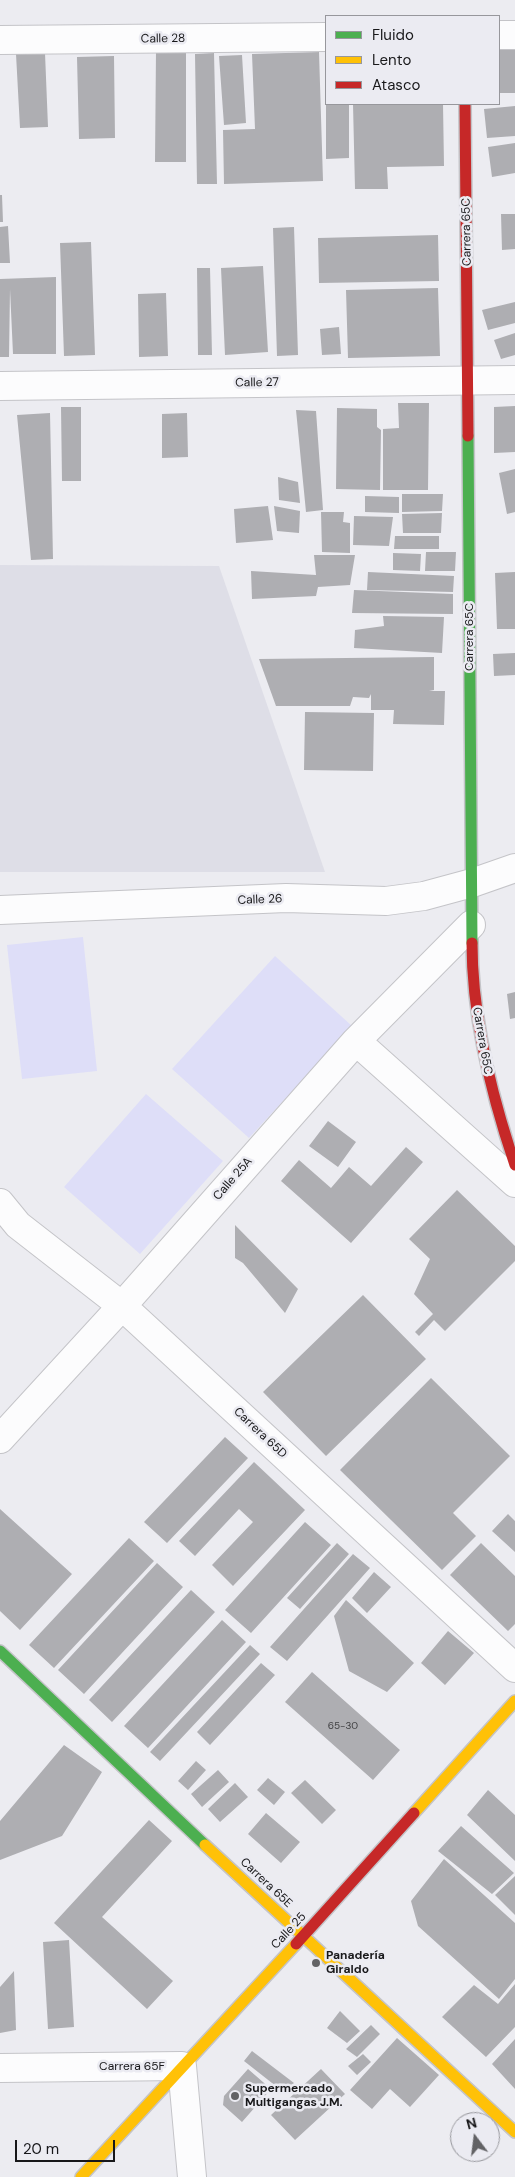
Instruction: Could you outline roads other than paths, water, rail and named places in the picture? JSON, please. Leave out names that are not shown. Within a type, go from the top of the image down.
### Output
[{"type":"street","points":[[500,35],[515,35]]},
{"type":"street","name":"Calle 28","points":[[0,40],[325,37]]},
{"type":"street","name":"Carrera 65C","points":[[466,105],[472,970],[477,1020],[487,1073],[500,1122],[515,1165]]},
{"type":"street","name":"Calle 27","points":[[0,386],[515,380]]},
{"type":"street","name":"Calle 26","points":[[0,910],[286,898],[386,901],[424,896],[472,884],[515,868]]},
{"type":"street","name":"Calle 25A","points":[[0,1439],[122,1306],[356,1041],[471,925]]},
{"type":"street","points":[[356,1041],[515,1184]]},
{"type":"street","name":"Carrera 65D","points":[[0,1203],[18,1225],[122,1306],[515,1668]]},
{"type":"street","name":"Carrera 65E","points":[[0,1651],[303,1937],[515,2132]]},
{"type":"street","name":"Calle 25","points":[[81,2177],[303,1937],[515,1701]]},
{"type":"street","name":"Carrera 65F","points":[[0,2068],[182,2066],[192,2177]]},
{"type":"place","name":"Panadería Giraldo","points":[[316,1963]]},
{"type":"place","name":"Supermercado Multigangas J.M.","points":[[235,2096]]}]
